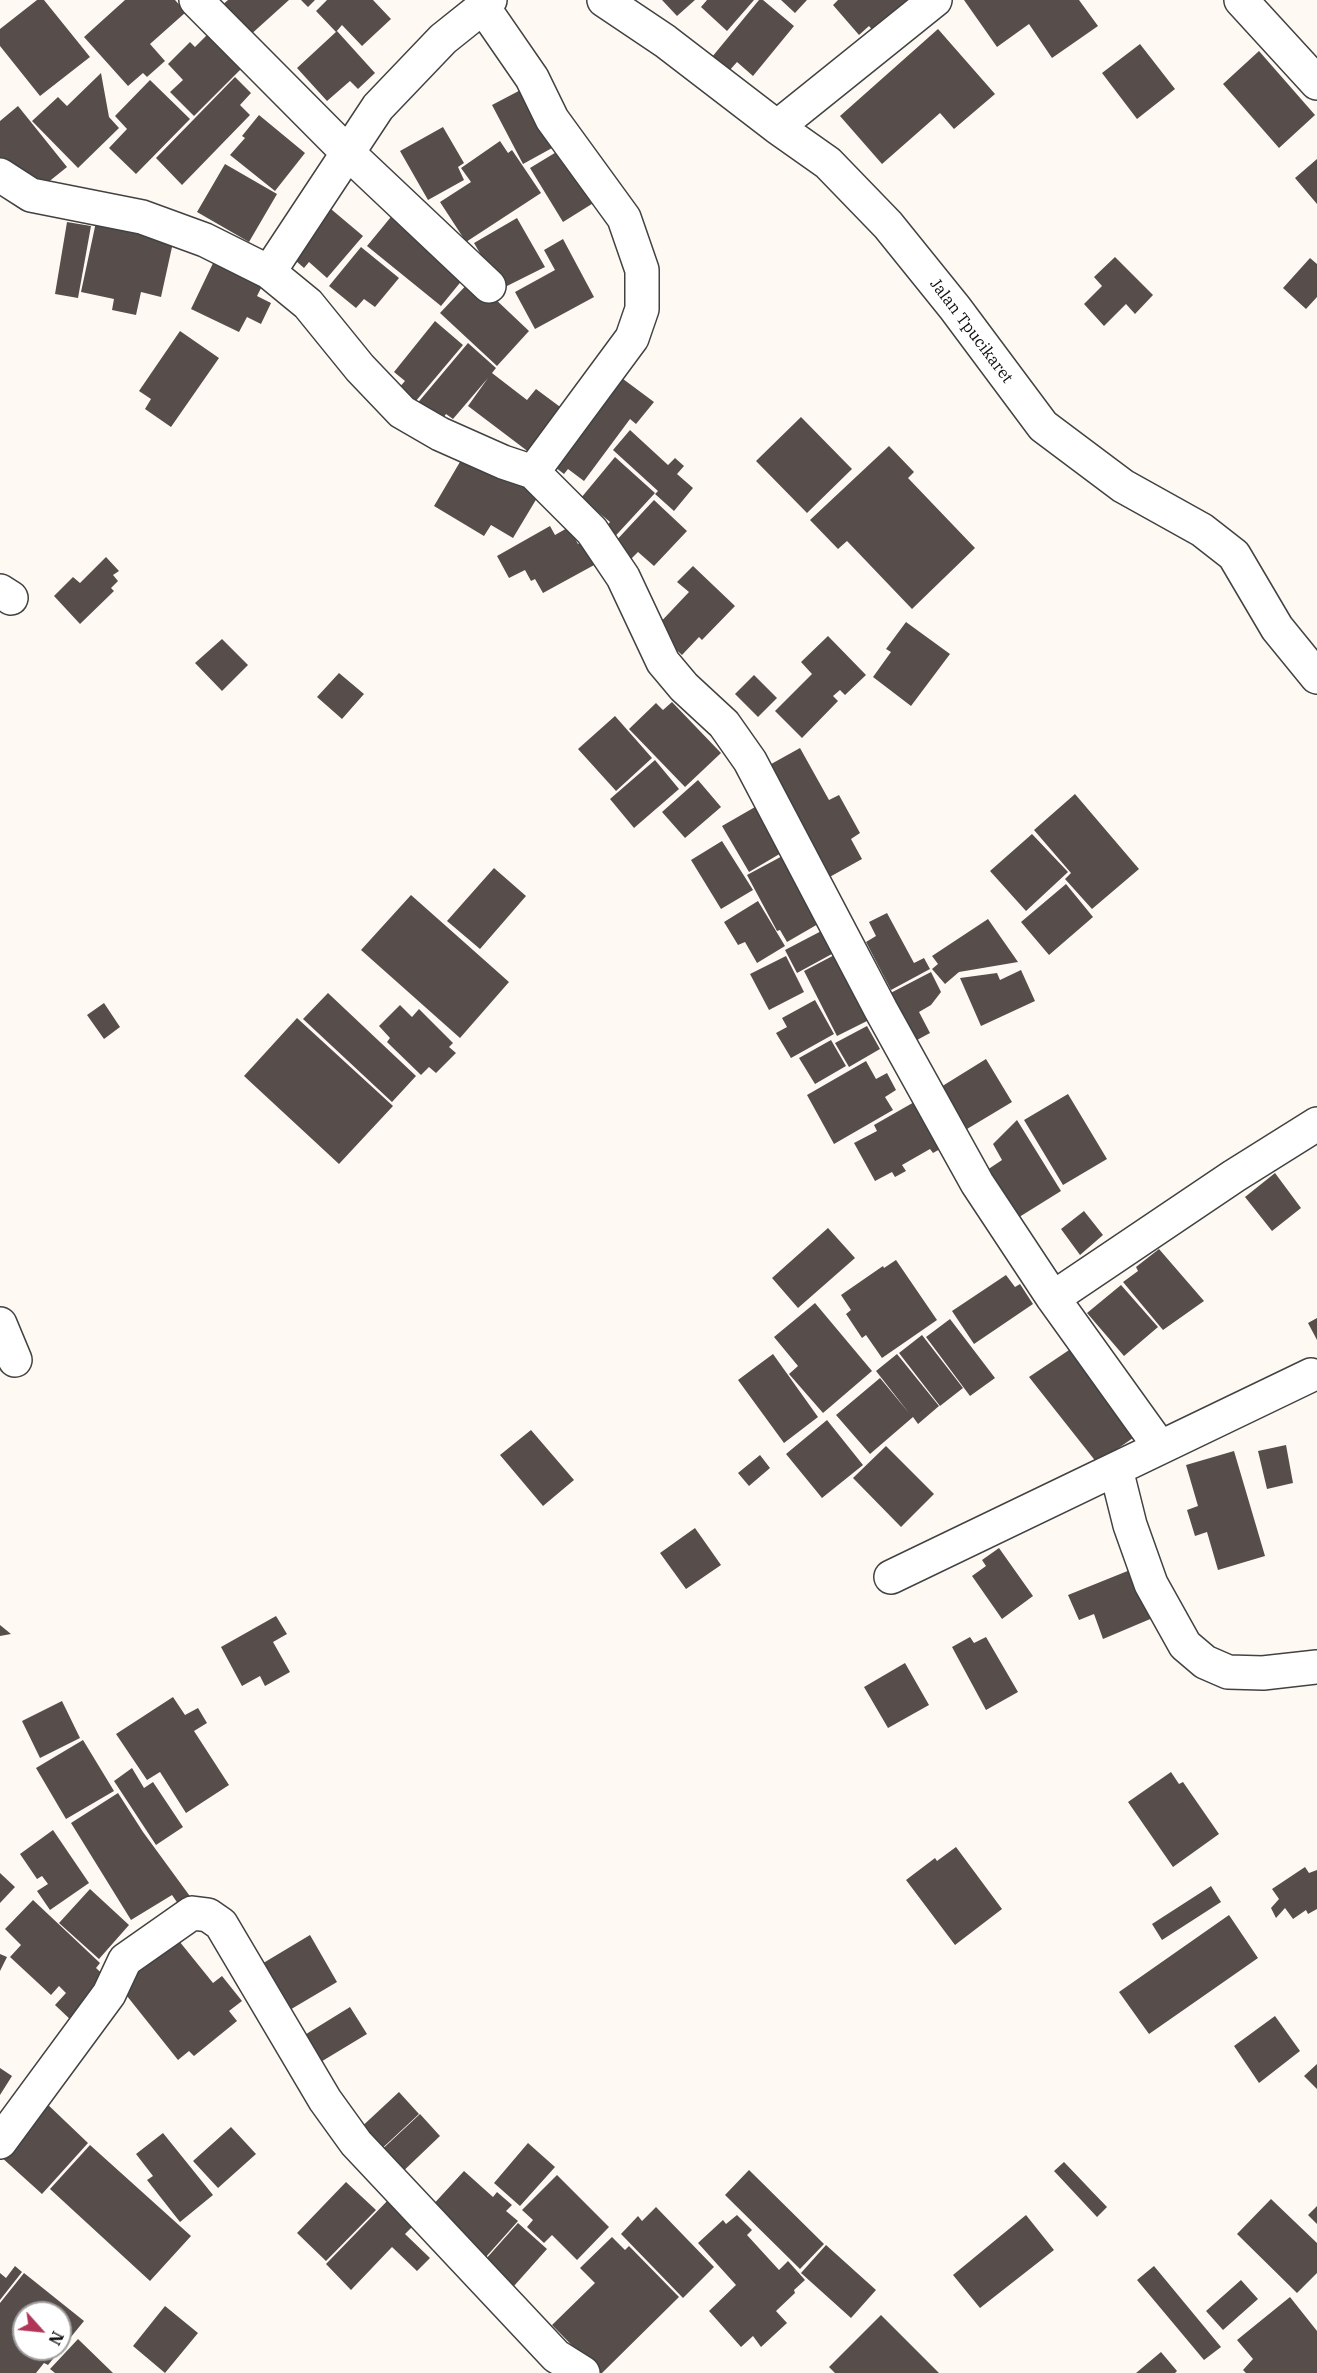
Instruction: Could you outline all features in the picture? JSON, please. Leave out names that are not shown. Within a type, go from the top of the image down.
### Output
[{"type":"street","points":[[196,0],[347,152],[489,286]]},
{"type":"street","name":"Jalan Tpucikaret","points":[[603,0],[665,40],[777,127],[828,163],[888,225],[1043,426],[1123,486],[1202,531],[1234,555],[1277,628],[1317,677]]},
{"type":"street","points":[[777,127],[935,0]]},
{"type":"street","points":[[1241,0],[1317,83]]},
{"type":"street","points":[[269,272],[378,107],[443,39],[487,3],[532,78],[552,119],[624,218],[642,270],[642,309],[632,338],[532,472]]},
{"type":"street","points":[[1,178],[31,195],[142,217],[205,240],[269,272],[308,303],[360,368],[402,412],[440,434],[503,462],[532,472],[592,531],[623,577],[663,662],[684,687],[724,724],[750,760],[881,1010],[977,1183],[1053,1299],[1160,1447]]},
{"type":"street","points":[[1053,1299],[1234,1176],[1317,1124]]},
{"type":"street","points":[[0,1324],[15,1360]]},
{"type":"street","points":[[891,1577],[1311,1375]]},
{"type":"street","points":[[1116,1469],[1130,1526],[1151,1584],[1185,1645],[1205,1662],[1228,1672],[1263,1673],[1317,1667]]},
{"type":"street","points":[[0,2142],[110,1994],[125,1960],[192,1913],[208,1915],[221,1924],[325,2100],[356,2143],[556,2356],[583,2373]]},
{"type":"building","points":[[37,0],[44,0],[90,57],[40,96],[0,46],[0,29]]},
{"type":"building","points":[[125,0],[175,0],[186,12],[150,44],[165,61],[147,77],[143,73],[128,86],[84,37]]},
{"type":"building","points":[[228,0],[289,0],[248,37],[221,6]]},
{"type":"building","points":[[301,0],[315,0],[308,7]]},
{"type":"building","points":[[327,0],[373,0],[391,19],[362,46],[342,25],[336,32],[316,11]]},
{"type":"building","points":[[662,0],[695,0],[677,16]]},
{"type":"building","points":[[707,0],[754,0],[727,31],[701,7]]},
{"type":"building","points":[[759,0],[763,0],[794,26],[753,76],[737,62],[729,71],[712,57]]},
{"type":"building","points":[[781,0],[807,0],[795,13]]},
{"type":"building","points":[[838,0],[907,0],[913,6],[878,37],[869,26],[859,35],[833,5]]},
{"type":"building","points":[[964,0],[1079,0],[1098,26],[1052,58],[1029,24],[997,47]]},
{"type":"building","points":[[938,29],[995,94],[954,129],[940,113],[882,164],[840,116]]},
{"type":"building","points":[[211,31],[245,65],[194,116],[170,92],[183,80],[168,64],[190,42],[195,47]]},
{"type":"building","points":[[337,31],[375,73],[358,89],[350,81],[327,101],[297,68]]},
{"type":"building","points":[[1140,44],[1175,89],[1137,119],[1102,73]]},
{"type":"building","points":[[1259,51],[1315,115],[1279,148],[1223,84]]},
{"type":"building","points":[[101,73],[109,117],[119,128],[78,168],[32,121],[58,97],[67,106]]},
{"type":"building","points":[[235,77],[251,93],[240,105],[250,115],[182,185],[156,158]]},
{"type":"building","points":[[150,80],[190,119],[136,174],[109,148],[127,129],[115,116]]},
{"type":"building","points":[[532,84],[563,142],[523,164],[492,105]]},
{"type":"building","points":[[18,106],[67,167],[36,192],[0,169],[0,121]]},
{"type":"building","points":[[259,115],[305,153],[275,191],[230,155],[245,138],[242,136]]},
{"type":"building","points":[[443,127],[464,163],[458,167],[464,180],[428,200],[400,151]]},
{"type":"building","points":[[500,141],[508,153],[512,150],[541,193],[466,242],[440,202],[471,182],[461,168]]},
{"type":"building","points":[[563,148],[595,202],[563,222],[530,168]]},
{"type":"building","points":[[1317,159],[1317,204],[1295,178]]},
{"type":"building","points":[[225,164],[277,194],[249,242],[197,212]]},
{"type":"building","points":[[325,204],[363,236],[327,278],[309,262],[304,268],[288,254]]},
{"type":"building","points":[[395,212],[468,273],[441,306],[367,246]]},
{"type":"building","points":[[517,218],[545,267],[501,289],[474,243]]},
{"type":"building","points":[[67,222],[91,226],[78,298],[55,294]]},
{"type":"building","points":[[96,222],[174,238],[161,297],[141,292],[136,315],[112,310],[114,299],[81,292]]},
{"type":"building","points":[[563,239],[594,297],[535,329],[515,292],[555,270],[544,250]]},
{"type":"building","points":[[361,247],[399,278],[375,307],[364,299],[356,308],[329,286]]},
{"type":"building","points":[[1115,257],[1153,295],[1135,314],[1126,304],[1104,326],[1084,304],[1102,286],[1094,277]]},
{"type":"building","points":[[1310,258],[1317,264],[1317,297],[1306,309],[1283,288]]},
{"type":"building","points":[[215,259],[264,282],[257,296],[271,303],[261,324],[247,317],[239,332],[191,309]]},
{"type":"building","points":[[473,278],[529,331],[497,366],[440,313]]},
{"type":"building","points":[[435,321],[463,345],[410,408],[397,390],[405,381],[394,372]]},
{"type":"building","points":[[180,331],[219,358],[171,427],[145,409],[151,399],[139,391]]},
{"type":"building","points":[[468,343],[496,368],[492,373],[527,400],[536,389],[571,415],[538,459],[468,406],[488,378],[453,419],[446,414],[441,421],[410,412]]},
{"type":"building","points":[[615,373],[654,402],[636,424],[630,419],[584,481],[568,469],[564,474],[547,461]]},
{"type":"building","points":[[801,417],[852,469],[807,513],[756,461]]},
{"type":"building","points":[[630,430],[668,465],[675,458],[684,466],[677,474],[693,488],[674,511],[655,494],[658,491],[613,450]]},
{"type":"building","points":[[889,446],[914,472],[908,478],[975,548],[912,609],[847,541],[838,549],[810,520]]},
{"type":"building","points":[[467,450],[540,493],[513,538],[491,525],[484,536],[434,506]]},
{"type":"building","points":[[615,457],[655,493],[608,544],[602,532],[610,522],[581,498]]},
{"type":"building","points":[[654,500],[687,531],[654,566],[638,552],[630,560],[613,544]]},
{"type":"building","points":[[550,526],[555,535],[569,527],[578,544],[583,541],[596,564],[543,593],[535,579],[531,581],[525,570],[509,578],[497,556]]},
{"type":"building","points":[[106,557],[119,571],[113,575],[118,581],[111,588],[114,591],[80,624],[54,596],[73,577],[80,583]]},
{"type":"building","points":[[693,566],[735,606],[702,640],[699,637],[682,655],[654,629],[689,592],[677,582]]},
{"type":"building","points":[[906,622],[950,654],[911,706],[873,677],[891,652],[886,649]]},
{"type":"building","points":[[828,636],[866,675],[845,695],[840,690],[833,696],[838,701],[802,738],[775,711],[812,674],[801,662]]},
{"type":"building","points":[[222,639],[248,665],[222,691],[195,663]]},
{"type":"building","points":[[339,673],[364,694],[342,719],[317,697]]},
{"type":"building","points":[[754,675],[777,698],[758,717],[735,694]]},
{"type":"building","points":[[672,702],[721,753],[685,787],[629,729],[656,703],[663,710]]},
{"type":"building","points":[[615,716],[652,758],[616,791],[578,749]]},
{"type":"building","points":[[800,748],[829,800],[839,795],[860,833],[851,839],[862,859],[826,879],[764,768]]},
{"type":"building","points":[[655,760],[679,789],[634,828],[610,799]]},
{"type":"building","points":[[698,780],[721,807],[685,838],[662,812]]},
{"type":"building","points":[[1075,794],[1139,869],[1092,909],[1065,879],[1071,873],[1034,830]]},
{"type":"building","points":[[762,803],[788,849],[749,872],[722,826]]},
{"type":"building","points":[[1032,834],[1068,872],[1026,911],[990,871]]},
{"type":"building","points":[[722,841],[753,890],[721,909],[691,860]]},
{"type":"building","points":[[788,853],[825,920],[787,942],[780,930],[777,931],[747,875]]},
{"type":"building","points":[[494,868],[526,896],[480,949],[447,921]]},
{"type":"building","points":[[1066,884],[1093,917],[1049,955],[1021,922]]},
{"type":"building","points":[[411,895],[509,982],[460,1038],[361,950]]},
{"type":"building","points":[[758,901],[785,946],[757,963],[745,942],[738,945],[724,922]]},
{"type":"building","points":[[887,913],[914,963],[924,958],[930,969],[891,990],[866,942],[876,936],[869,922]]},
{"type":"building","points":[[988,919],[1018,962],[959,972],[945,984],[932,969],[938,964],[932,956]]},
{"type":"building","points":[[829,927],[841,949],[797,973],[785,950]]},
{"type":"building","points":[[842,951],[871,1019],[837,1036],[804,971]]},
{"type":"building","points":[[786,956],[804,992],[769,1010],[750,974]]},
{"type":"building","points":[[1021,970],[1035,1001],[981,1026],[960,978],[997,973],[1000,980]]},
{"type":"building","points":[[931,972],[941,992],[931,1005],[919,1012],[930,1033],[904,1047],[879,999]]},
{"type":"building","points":[[328,993],[416,1076],[392,1102],[303,1019]]},
{"type":"building","points":[[815,1000],[834,1034],[791,1058],[776,1033],[787,1027],[782,1018]]},
{"type":"building","points":[[104,1003],[120,1027],[104,1039],[87,1015]]},
{"type":"building","points":[[400,1005],[412,1017],[419,1009],[453,1043],[449,1047],[456,1053],[436,1073],[429,1067],[421,1075],[387,1042],[390,1038],[379,1026]]},
{"type":"building","points":[[297,1018],[393,1106],[339,1164],[244,1076]]},
{"type":"building","points":[[867,1026],[880,1049],[849,1067],[835,1043]]},
{"type":"building","points":[[831,1040],[846,1066],[815,1084],[799,1058]]},
{"type":"building","points":[[986,1059],[1012,1102],[962,1132],[936,1090]]},
{"type":"building","points":[[866,1061],[876,1079],[887,1073],[896,1090],[885,1097],[893,1110],[834,1144],[807,1095]]},
{"type":"building","points":[[1068,1094],[1107,1159],[1063,1185],[1024,1120]]},
{"type":"building","points":[[916,1101],[949,1144],[933,1153],[930,1149],[902,1165],[906,1171],[895,1177],[892,1172],[875,1181],[854,1143],[877,1131],[874,1125]]},
{"type":"building","points":[[1017,1120],[1061,1191],[1016,1219],[987,1170],[1002,1160],[993,1144]]},
{"type":"building","points":[[1275,1173],[1301,1208],[1272,1231],[1245,1197]]},
{"type":"building","points":[[1084,1211],[1103,1235],[1080,1255],[1061,1229]]},
{"type":"building","points":[[828,1228],[855,1258],[798,1308],[772,1278]]},
{"type":"building","points":[[1159,1249],[1204,1301],[1163,1330],[1123,1282],[1138,1271],[1136,1267]]},
{"type":"building","points":[[896,1260],[937,1320],[882,1358],[866,1335],[862,1338],[846,1314],[851,1310],[841,1295],[883,1266],[884,1268]]},
{"type":"building","points":[[1006,1275],[1015,1287],[1020,1284],[1033,1304],[974,1344],[952,1311]]},
{"type":"building","points":[[1121,1285],[1158,1327],[1124,1356],[1087,1313]]},
{"type":"building","points":[[815,1303],[872,1371],[823,1413],[789,1374],[798,1366],[774,1337]]},
{"type":"building","points":[[1317,1318],[1317,1340],[1308,1323]]},
{"type":"building","points":[[950,1319],[995,1378],[970,1396],[926,1337]]},
{"type":"building","points":[[922,1335],[963,1388],[940,1406],[899,1353]]},
{"type":"building","points":[[1075,1346],[1133,1438],[1097,1463],[1029,1377]]},
{"type":"building","points":[[773,1354],[818,1417],[784,1443],[738,1380]]},
{"type":"building","points":[[897,1354],[939,1406],[918,1424],[913,1417],[870,1454],[836,1415],[880,1378],[909,1413],[876,1371]]},
{"type":"building","points":[[827,1420],[863,1465],[822,1498],[786,1454]]},
{"type":"building","points":[[531,1430],[574,1480],[543,1506],[500,1455]]},
{"type":"building","points":[[1286,1445],[1293,1483],[1267,1489],[1258,1451]]},
{"type":"building","points":[[886,1446],[934,1494],[901,1527],[853,1478]]},
{"type":"building","points":[[1234,1451],[1265,1556],[1218,1570],[1207,1532],[1195,1536],[1187,1510],[1198,1506],[1186,1465]]},
{"type":"building","points":[[760,1455],[770,1468],[749,1486],[738,1473]]},
{"type":"building","points":[[695,1528],[721,1565],[686,1589],[660,1553]]},
{"type":"building","points":[[999,1548],[1033,1596],[1002,1619],[972,1576],[986,1566],[982,1560]]},
{"type":"building","points":[[1135,1568],[1155,1617],[1103,1639],[1094,1614],[1079,1620],[1068,1595]]},
{"type":"building","points":[[276,1616],[287,1634],[273,1642],[290,1672],[265,1686],[260,1676],[242,1686],[221,1647]]},
{"type":"building","points":[[0,1625],[11,1634],[0,1636]]},
{"type":"building","points":[[970,1637],[974,1643],[986,1637],[1018,1692],[986,1710],[952,1647]]},
{"type":"building","points":[[905,1663],[929,1705],[888,1728],[864,1687]]},
{"type":"building","points":[[173,1697],[185,1715],[198,1708],[207,1723],[194,1731],[229,1785],[186,1813],[160,1772],[147,1780],[116,1734]]},
{"type":"building","points":[[62,1701],[80,1738],[40,1758],[22,1721]]},
{"type":"building","points":[[83,1740],[114,1791],[66,1819],[36,1768]]},
{"type":"building","points":[[132,1768],[144,1788],[153,1782],[183,1827],[156,1845],[114,1781]]},
{"type":"building","points":[[1171,1772],[1179,1784],[1183,1782],[1219,1834],[1173,1867],[1128,1802]]},
{"type":"building","points":[[118,1793],[143,1832],[192,1899],[181,1908],[172,1895],[131,1920],[71,1823]]},
{"type":"building","points":[[53,1830],[89,1883],[50,1910],[37,1891],[48,1884],[42,1876],[37,1879],[20,1854]]},
{"type":"building","points":[[956,1847],[1002,1909],[955,1945],[906,1880],[935,1858],[937,1861]]},
{"type":"building","points":[[1305,1867],[1309,1873],[1317,1870],[1317,1909],[1308,1914],[1306,1910],[1293,1919],[1285,1908],[1276,1918],[1271,1908],[1279,1899],[1272,1889]]},
{"type":"building","points":[[0,1873],[15,1887],[0,1903]]},
{"type":"building","points":[[1211,1886],[1221,1902],[1162,1940],[1152,1924]]},
{"type":"building","points":[[90,1889],[129,1925],[99,1959],[59,1923]]},
{"type":"building","points":[[33,1900],[100,1963],[96,1968],[110,1981],[73,2022],[55,2005],[66,1993],[59,1986],[51,1995],[10,1957],[21,1945],[5,1929]]},
{"type":"building","points":[[1229,1915],[1258,1958],[1149,2034],[1119,1992]]},
{"type":"building","points":[[171,1931],[213,1983],[222,1976],[242,2001],[229,2011],[237,2021],[194,2056],[189,2051],[178,2060],[119,1986]]},
{"type":"building","points":[[310,1935],[337,1982],[288,2011],[260,1965]]},
{"type":"building","points":[[0,1954],[7,1957],[0,1971]]},
{"type":"building","points":[[350,2007],[367,2034],[319,2063],[303,2036]]},
{"type":"building","points":[[1275,2016],[1300,2051],[1259,2083],[1234,2046]]},
{"type":"building","points":[[1317,2064],[1317,2089],[1304,2076]]},
{"type":"building","points":[[0,2068],[12,2076],[0,2095]]},
{"type":"building","points":[[399,2092],[419,2114],[376,2154],[356,2132]]},
{"type":"building","points":[[44,2101],[88,2143],[42,2194],[0,2156]]},
{"type":"building","points":[[420,2114],[440,2136],[396,2178],[375,2156]]},
{"type":"building","points":[[231,2127],[256,2154],[218,2188],[193,2161]]},
{"type":"building","points":[[163,2133],[213,2195],[180,2222],[147,2180],[153,2176],[136,2154]]},
{"type":"building","points":[[528,2143],[555,2167],[520,2206],[494,2183]]},
{"type":"building","points":[[90,2145],[191,2236],[150,2281],[50,2189]]},
{"type":"building","points":[[1064,2162],[1107,2207],[1097,2217],[1054,2171]]},
{"type":"building","points":[[749,2170],[824,2244],[800,2269],[725,2195]]},
{"type":"building","points":[[464,2171],[493,2197],[497,2192],[512,2205],[506,2211],[518,2221],[485,2258],[430,2208]]},
{"type":"building","points":[[557,2175],[609,2227],[577,2260],[552,2235],[544,2243],[527,2227],[533,2220],[522,2210]]},
{"type":"building","points":[[346,2182],[376,2210],[326,2261],[297,2233]]},
{"type":"building","points":[[392,2196],[418,2221],[405,2234],[430,2258],[417,2271],[392,2247],[351,2290],[326,2264]]},
{"type":"building","points":[[1271,2199],[1317,2243],[1317,2273],[1297,2293],[1237,2234]]},
{"type":"building","points":[[1317,2206],[1317,2224],[1308,2215]]},
{"type":"building","points":[[656,2207],[714,2267],[683,2298],[621,2234],[638,2216],[642,2221]]},
{"type":"building","points":[[737,2215],[752,2230],[747,2235],[779,2270],[788,2261],[805,2280],[776,2311],[787,2323],[761,2347],[753,2336],[741,2347],[709,2311],[736,2285],[698,2243],[723,2220],[726,2224]]},
{"type":"building","points":[[1026,2215],[1054,2250],[980,2308],[953,2275]]},
{"type":"building","points":[[518,2223],[547,2249],[514,2286],[485,2260]]},
{"type":"building","points":[[612,2237],[625,2250],[629,2246],[679,2297],[602,2373],[599,2373],[552,2325],[595,2283],[580,2268]]},
{"type":"building","points":[[826,2245],[876,2290],[851,2318],[801,2273]]},
{"type":"building","points":[[15,2266],[22,2272],[0,2300],[0,2273],[6,2278]]},
{"type":"building","points":[[1154,2266],[1221,2347],[1204,2360],[1137,2280]]},
{"type":"building","points":[[24,2273],[59,2301],[12,2301],[12,2361],[51,2361],[48,2365],[44,2363],[36,2373],[0,2373],[0,2303]]},
{"type":"building","points":[[1241,2280],[1258,2299],[1223,2330],[1206,2311]]},
{"type":"building","points":[[1290,2297],[1317,2331],[1317,2373],[1246,2373],[1243,2370],[1253,2359],[1237,2340]]},
{"type":"building","points":[[165,2306],[198,2333],[165,2373],[133,2346]]},
{"type":"building","points":[[72,2311],[84,2321],[72,2336]]},
{"type":"building","points":[[881,2315],[939,2373],[835,2373],[829,2367]]},
{"type":"building","points":[[78,2339],[113,2373],[55,2373],[50,2369],[57,2361],[72,2361],[72,2345]]},
{"type":"building","points":[[1161,2352],[1177,2371],[1175,2373],[1136,2373]]}]
